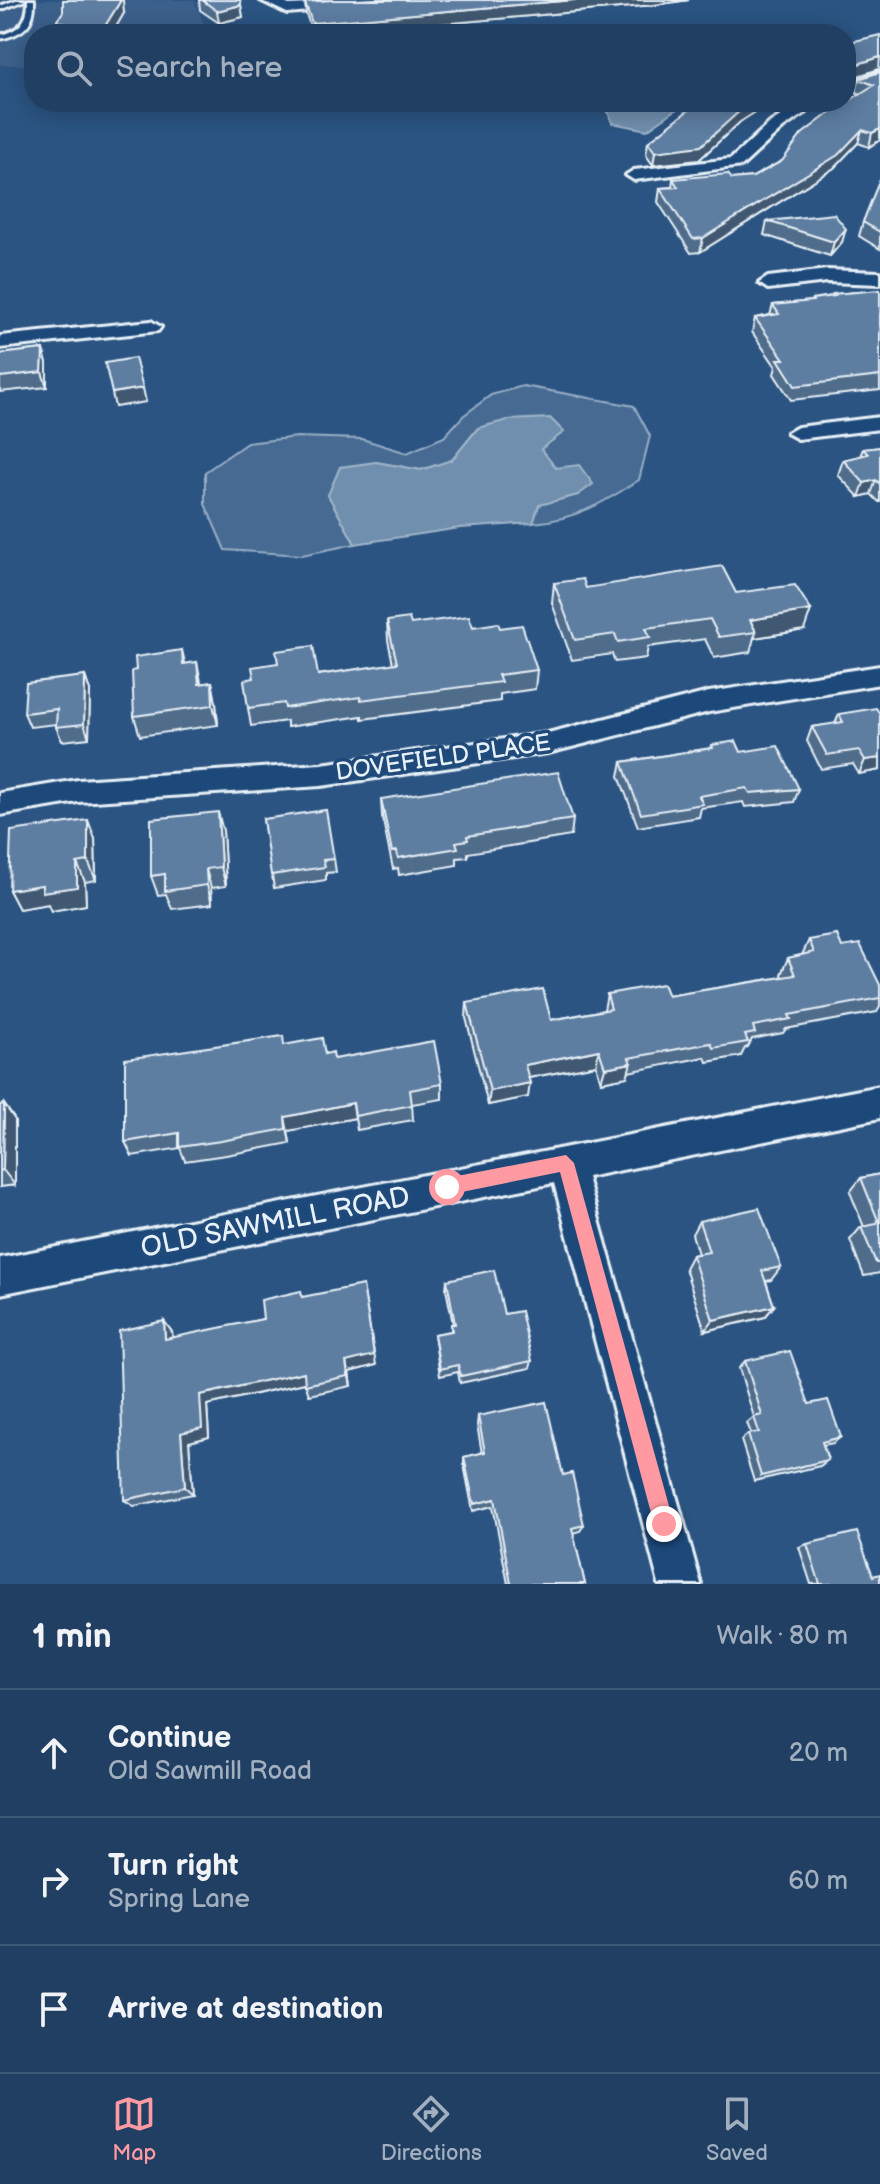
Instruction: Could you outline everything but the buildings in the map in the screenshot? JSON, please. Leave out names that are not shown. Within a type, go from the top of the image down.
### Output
[{"type":"street","points":[[267,0],[287,9],[391,0]]},
{"type":"street","points":[[856,84],[880,76]]},
{"type":"street","points":[[634,175],[736,163],[777,125],[797,112]]},
{"type":"street","points":[[768,283],[827,276],[880,278]]},
{"type":"street","points":[[0,342],[151,327]]},
{"type":"street","points":[[798,433],[880,423]]},
{"type":"street","name":"DOVEFIELD PLACE","points":[[0,804],[78,791],[321,775],[548,743],[709,702],[880,675]]},
{"type":"street","name":"OLD SAWMILL ROAD","points":[[0,1276],[880,1102]]},
{"type":"street","points":[[566,1163],[680,1584]]},
{"type":"lane","points":[[0,8],[22,0]]},
{"type":"lane","points":[[28,24],[31,0]]},
{"type":"lane","points":[[0,37],[24,31]]},
{"type":"shaded area","points":[[0,0],[194,0],[204,24],[24,24],[24,65],[0,65]]},
{"type":"shaded area","points":[[608,112],[673,112],[647,130],[612,123]]},
{"type":"shaded area","points":[[523,386],[634,406],[650,436],[639,480],[589,509],[533,523],[539,505],[578,495],[540,449],[478,428],[452,460],[421,470],[376,462],[328,495],[355,544],[302,555],[225,550],[205,504],[205,472],[247,443],[297,437],[362,439],[407,453],[444,437],[463,416],[491,395]]},
{"type":"shaded area","points":[[550,418],[564,432],[541,449],[556,468],[579,465],[593,484],[578,495],[539,505],[533,523],[460,528],[355,544],[328,495],[340,467],[376,462],[421,470],[452,460],[478,428],[508,420]]},
{"type":"route","points":[[447,1187],[566,1163],[664,1524]]}]
